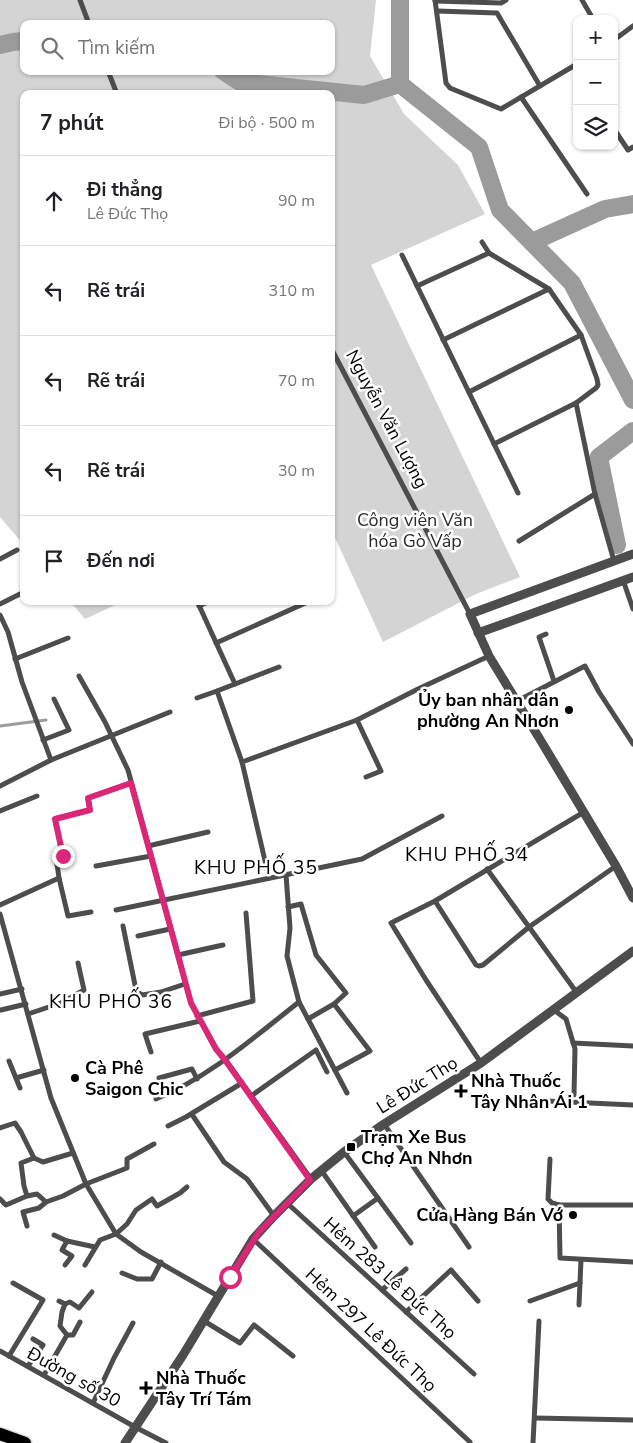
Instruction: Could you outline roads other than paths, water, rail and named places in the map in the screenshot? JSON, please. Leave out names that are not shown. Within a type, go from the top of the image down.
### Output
[{"type":"main road","points":[[0,1434],[25,1443]]},
{"type":"street","points":[[80,0],[88,20]]},
{"type":"street","points":[[497,12],[503,1],[435,0],[446,82],[450,88],[501,109],[573,66]]},
{"type":"street","points":[[582,0],[591,15]]},
{"type":"street","points":[[437,11],[497,12]]},
{"type":"street","points":[[497,12],[540,86]]},
{"type":"street","points":[[618,37],[633,26]]},
{"type":"street","points":[[110,75],[115,90]]},
{"type":"street","points":[[521,97],[588,194]]},
{"type":"street","points":[[618,135],[628,150],[633,147]]},
{"type":"street","points":[[482,242],[489,253],[549,288],[581,335],[598,385],[576,402],[494,444]]},
{"type":"street","points":[[417,286],[489,253]]},
{"type":"street","points":[[402,255],[518,493]]},
{"type":"street","points":[[443,340],[549,288]]},
{"type":"street","points":[[469,392],[581,335]]},
{"type":"street","name":"Nguyễn Văn Lượng","points":[[335,356],[470,614],[489,656],[518,701],[633,898]]},
{"type":"street","points":[[576,402],[595,494],[614,561]]},
{"type":"street","points":[[519,541],[595,494]]},
{"type":"street","points":[[0,559],[17,550]]},
{"type":"street","points":[[470,614],[633,554]]},
{"type":"street","points":[[478,633],[633,576]]},
{"type":"street","points":[[623,580],[633,609]]},
{"type":"street","points":[[0,604],[20,594]]},
{"type":"street","points":[[198,605],[235,684]]},
{"type":"street","points":[[216,643],[301,605]]},
{"type":"street","points":[[0,615],[8,632],[22,682],[51,760]]},
{"type":"street","points":[[546,634],[539,637],[554,682]]},
{"type":"street","points":[[15,659],[68,638]]},
{"type":"street","points":[[242,762],[357,720],[489,656]]},
{"type":"street","points":[[518,701],[586,666],[599,692],[633,744]]},
{"type":"street","points":[[197,698],[279,667]]},
{"type":"street","points":[[79,676],[112,736],[128,770],[185,984],[198,1019],[216,1049],[310,1180]]},
{"type":"street","points":[[217,691],[242,762],[269,878]]},
{"type":"street","points":[[44,740],[69,730],[54,699]]},
{"type":"street","points":[[0,786],[51,760],[170,712]]},
{"type":"street","points":[[357,720],[381,771],[366,777]]},
{"type":"street","points":[[91,912],[68,916],[56,857],[63,856],[55,819],[90,810],[88,798],[131,783]]},
{"type":"street","points":[[0,811],[37,796]]},
{"type":"street","points":[[481,1064],[391,923],[435,901],[584,812]]},
{"type":"street","points":[[116,910],[362,859],[442,816]]},
{"type":"street","points":[[148,846],[208,832]]},
{"type":"street","points":[[96,866],[151,856]]},
{"type":"street","points":[[435,901],[479,966],[483,965],[529,926],[616,866]]},
{"type":"street","points":[[487,869],[577,993]]},
{"type":"street","points":[[286,875],[290,928],[287,956],[299,1002],[347,1093]]},
{"type":"street","points":[[0,904],[59,878]]},
{"type":"street","points":[[288,907],[301,904],[316,955],[346,993],[334,1004],[308,1018]]},
{"type":"street","points":[[151,1052],[145,1034],[253,1001],[246,913]]},
{"type":"street","points":[[0,914],[52,1098],[86,1184],[116,1234],[141,1252],[218,1296]]},
{"type":"street","points":[[123,926],[138,992],[142,995],[160,992],[185,984]]},
{"type":"street","points":[[138,936],[170,928]]},
{"type":"street","points":[[178,955],[223,945]]},
{"type":"street","name":"Lê Đức Thọ","points":[[125,1443],[184,1355],[253,1239],[310,1180],[344,1152],[384,1124],[481,1064],[633,951]]},
{"type":"street","points":[[28,1014],[61,1003],[84,990],[78,963]]},
{"type":"street","points":[[0,994],[22,989]]},
{"type":"street","points":[[156,1099],[197,1079],[225,1060],[299,1002]]},
{"type":"street","points":[[0,1010],[26,1004]]},
{"type":"street","points":[[334,1004],[370,1051],[335,1070]]},
{"type":"street","points":[[554,1010],[566,1019],[575,1049],[574,1095]]},
{"type":"street","points":[[573,1043],[633,1046]]},
{"type":"street","points":[[251,1096],[316,1050],[327,1072]]},
{"type":"street","points":[[9,1061],[20,1088]]},
{"type":"street","points":[[159,1078],[192,1069],[197,1079]]},
{"type":"street","points":[[16,1078],[44,1070]]},
{"type":"street","points":[[168,1126],[242,1083]]},
{"type":"street","points":[[547,1101],[633,1105]]},
{"type":"street","points":[[193,1116],[224,1162],[247,1179],[274,1216]]},
{"type":"street","points":[[0,1128],[15,1123],[34,1158],[43,1162],[73,1153]]},
{"type":"street","points":[[384,1124],[469,1247]]},
{"type":"street","points":[[27,1226],[23,1212],[42,1207],[46,1202],[127,1168],[127,1159],[154,1144]]},
{"type":"street","points":[[344,1152],[411,1243]]},
{"type":"street","points":[[27,1196],[21,1163],[34,1158]]},
{"type":"street","points":[[550,1159],[548,1199],[552,1203],[633,1205]]},
{"type":"street","points":[[321,1170],[375,1247]]},
{"type":"street","points":[[85,1265],[100,1240],[116,1234],[127,1224],[136,1210],[152,1198],[157,1206],[180,1194],[187,1187]]},
{"type":"street","points":[[0,1199],[6,1205],[37,1194],[46,1202]]},
{"type":"street","points":[[353,1216],[378,1198]]},
{"type":"street","name":"Hẻm 283 Lê Đức Thọ","points":[[287,1203],[474,1374]]},
{"type":"street","points":[[559,1204],[560,1258],[633,1262]]},
{"type":"street","points":[[54,1235],[67,1241],[95,1246]]},
{"type":"street","name":"Hẻm 297 Lê Đức Thọ","points":[[253,1239],[470,1442]]},
{"type":"street","points":[[65,1265],[72,1256],[62,1250],[67,1241]]},
{"type":"street","points":[[579,1305],[581,1260]]},
{"type":"street","points":[[122,1273],[137,1279],[152,1279],[161,1262]]},
{"type":"street","points":[[382,1290],[406,1269]]},
{"type":"street","points":[[406,1312],[451,1270],[478,1302]]},
{"type":"street","points":[[9,1356],[43,1300],[13,1283]]},
{"type":"street","points":[[530,1301],[580,1283]]},
{"type":"street","points":[[67,1335],[60,1326],[62,1302],[70,1302],[79,1308],[92,1292]]},
{"type":"street","points":[[204,1321],[240,1343],[254,1325],[293,1356]]},
{"type":"street","points":[[533,1443],[540,1321]]},
{"type":"street","points":[[67,1335],[73,1335],[80,1322]]},
{"type":"street","points":[[93,1403],[133,1323]]},
{"type":"street","points":[[44,1375],[67,1335]]},
{"type":"street","points":[[28,1366],[43,1344],[33,1339]]},
{"type":"street","name":"Đường số 30","points":[[0,1351],[166,1443]]},
{"type":"street","points":[[535,1418],[633,1420]]},
{"type":"waterway","points":[[335,92],[364,95],[400,84],[400,0]]},
{"type":"waterway","points":[[0,45],[20,41]]},
{"type":"waterway","points":[[229,75],[240,82],[316,90]]},
{"type":"waterway","points":[[400,84],[479,147],[500,210],[572,283],[633,400]]},
{"type":"waterway","points":[[532,242],[605,209],[633,204]]},
{"type":"waterway","points":[[617,545],[599,457],[633,431]]},
{"type":"waterway","points":[[0,726],[46,720]]},
{"type":"place","name":"Ủy ban nhân dân phường An Nhơn","points":[[569,710]]},
{"type":"place","name":"Cà Phê Saigon Chic","points":[[75,1078]]},
{"type":"place","name":"Nhà Thuốc Tây Nhân Ái 1","points":[[461,1091]]},
{"type":"place","name":"Trạm Xe Bus Chợ An Nhơn","points":[[351,1147]]},
{"type":"place","name":"Cửa Hàng Bán Vớ","points":[[573,1215]]},
{"type":"place","name":"Nhà Thuốc Tây Trí Tám","points":[[146,1388]]},
{"type":"district","name":"KHU PHỐ 34","points":[[467,854]]},
{"type":"district","name":"KHU PHỐ 35","points":[[256,867]]},
{"type":"district","name":"KHU PHỐ 36","points":[[111,1001]]},
{"type":"park label","name":"Công viên Văn hóa Gò Vấp","points":[[415,530]]}]
